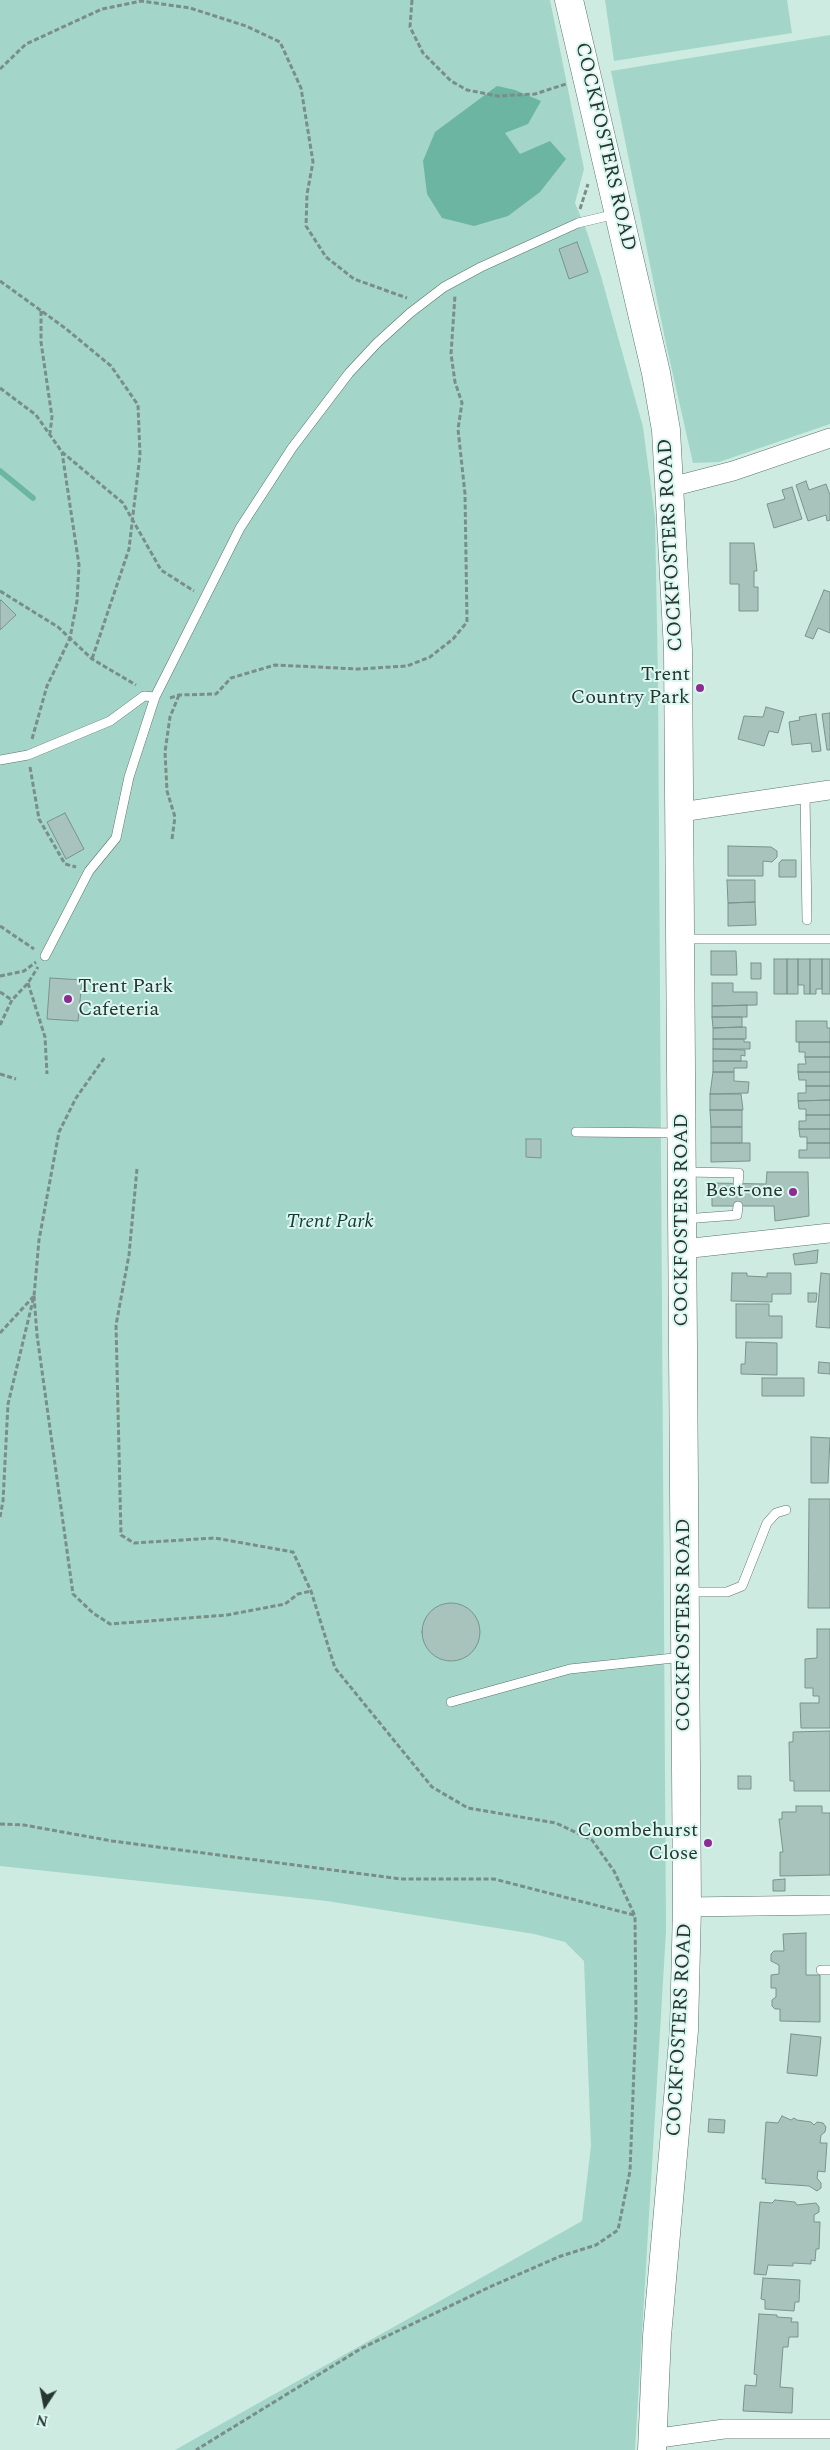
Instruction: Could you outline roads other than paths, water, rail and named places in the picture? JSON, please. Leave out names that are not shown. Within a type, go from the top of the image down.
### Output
[{"type":"main road","name":"COCKFOSTERS ROAD","points":[[569,0],[656,373],[666,430],[671,487],[678,650],[681,812],[687,1907],[684,2030],[657,2336],[652,2444]]},
{"type":"street","points":[[671,487],[733,471],[830,438]]},
{"type":"street","points":[[681,812],[830,790]]},
{"type":"street","points":[[683,1249],[830,1233]]},
{"type":"street","points":[[687,1907],[830,1906]]},
{"type":"street","points":[[652,2444],[724,2429],[830,2429]]},
{"type":"lane","points":[[45,956],[89,871],[116,838],[129,777],[153,700],[240,528],[292,448],[349,373],[377,343],[424,302],[457,280],[578,223],[619,214]]},
{"type":"lane","points":[[0,760],[28,755],[110,720],[144,696],[153,700]]},
{"type":"lane","points":[[805,794],[807,920]]},
{"type":"lane","points":[[681,939],[830,939]]},
{"type":"lane","points":[[576,1132],[682,1133]]},
{"type":"lane","points":[[683,1172],[739,1173],[738,1184]]},
{"type":"lane","points":[[683,1219],[738,1215],[738,1206]]},
{"type":"lane","points":[[685,1592],[727,1592],[742,1586],[767,1523],[776,1513],[786,1510]]},
{"type":"lane","points":[[451,1702],[570,1669],[685,1657]]},
{"type":"waterway","points":[[0,471],[33,498]]},
{"type":"place","name":"Trent Country Park","points":[[700,688]]},
{"type":"place","name":"Trent Park Cafeteria","points":[[68,999]]},
{"type":"place","name":"Best-one","points":[[793,1192]]},
{"type":"place","name":"Coombehurst Close","points":[[708,1843]]},
{"type":"park label","name":"Trent Park","points":[[330,1223]]}]
